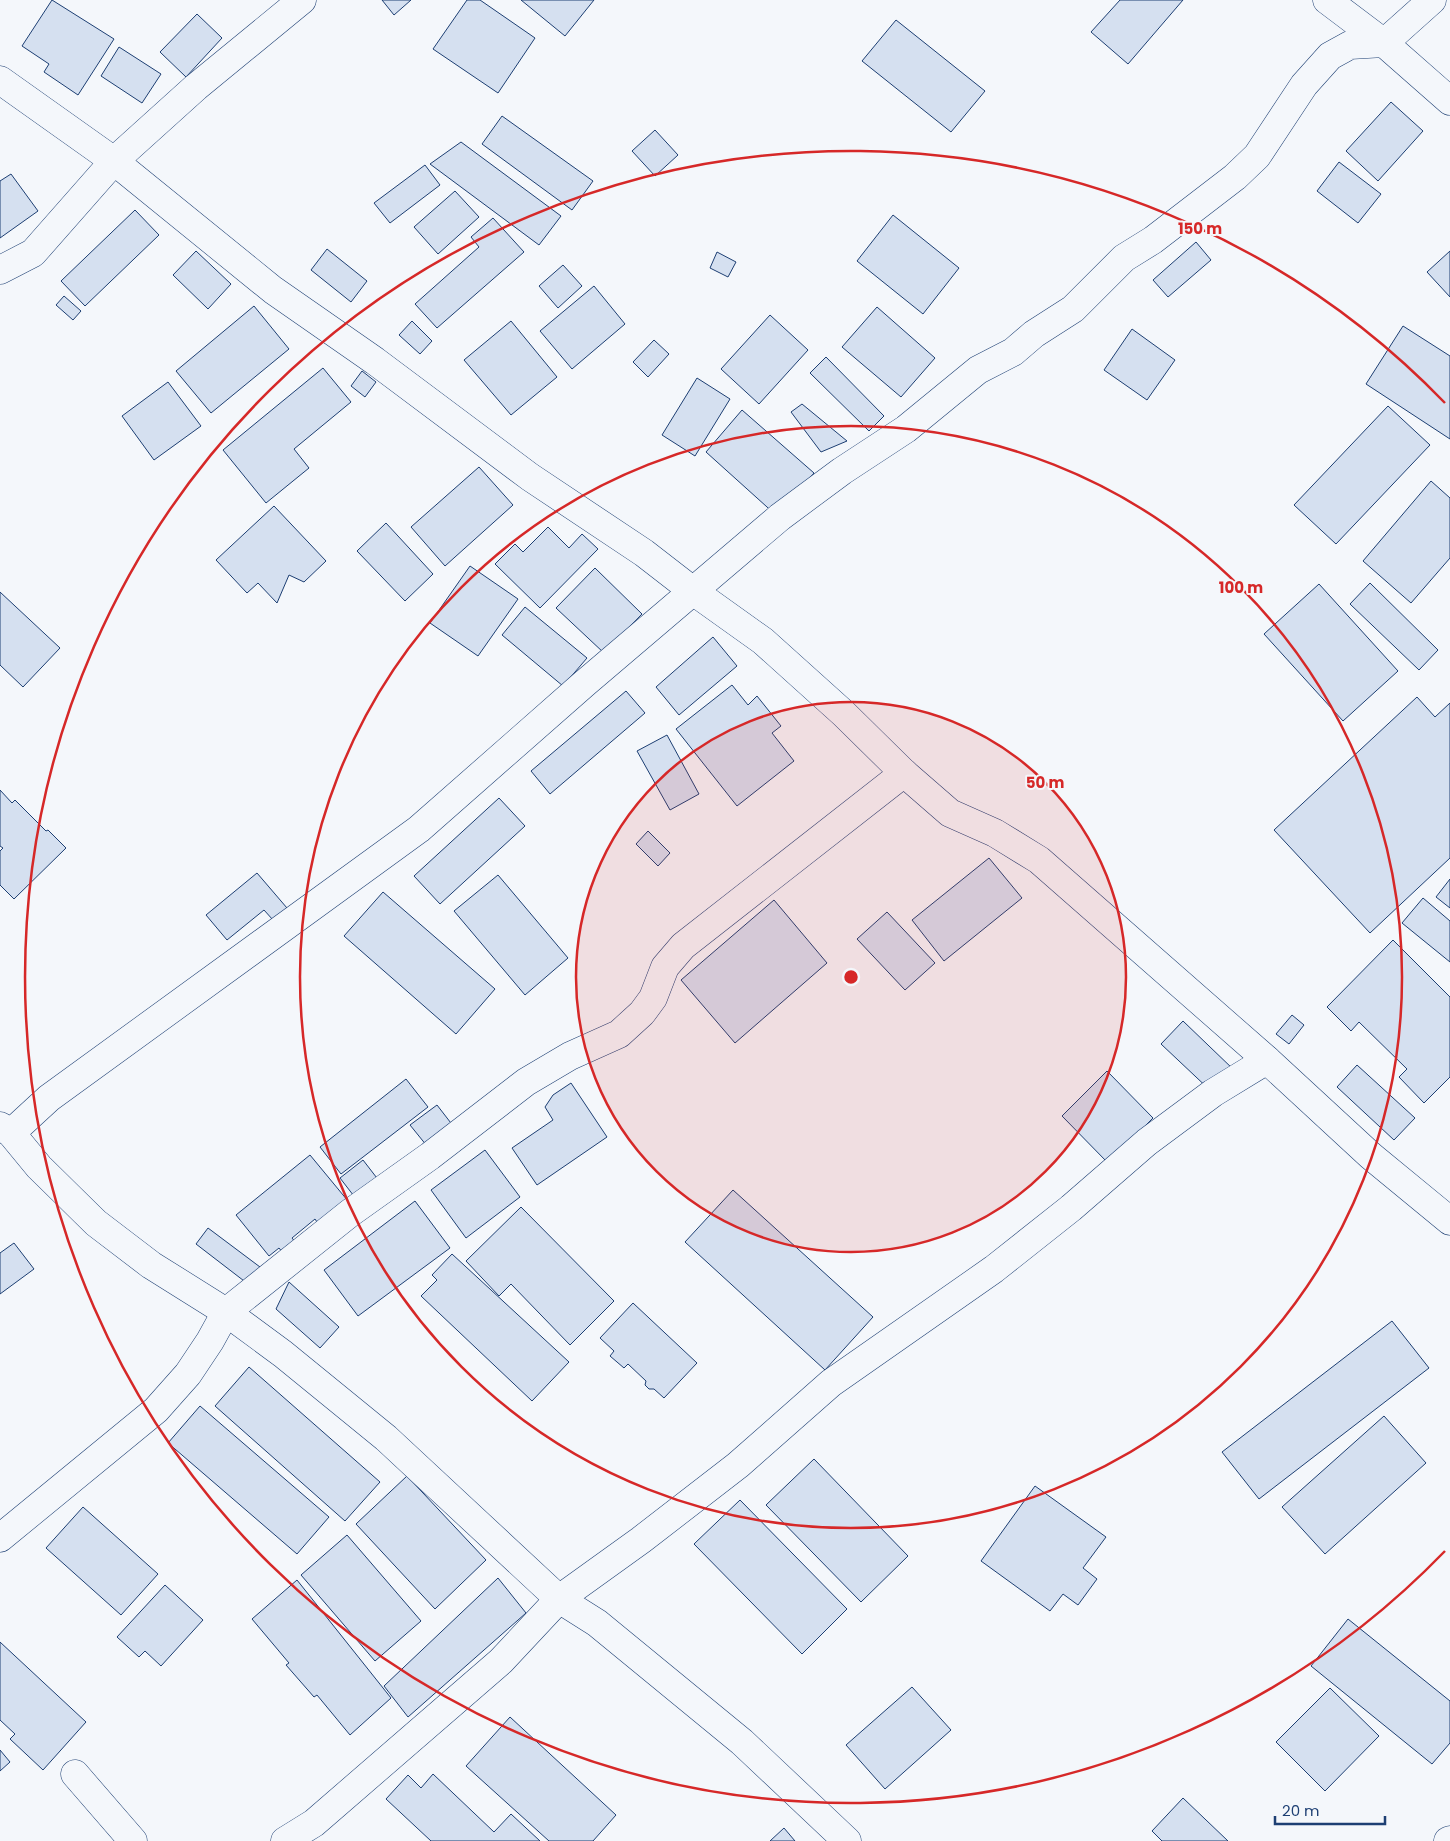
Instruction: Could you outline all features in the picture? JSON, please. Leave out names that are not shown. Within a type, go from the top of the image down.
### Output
[{"type":"street","points":[[0,270],[33,253],[114,161],[196,87],[302,0]]},
{"type":"street","points":[[1327,0],[1384,43],[1450,100]]},
{"type":"street","points":[[847,1841],[742,1742],[597,1623],[559,1598],[386,1438],[283,1354],[226,1312],[151,1265],[96,1223],[5,1130],[419,828],[780,517],[842,471],[906,429],[978,370],[1013,352],[1034,334],[1073,309],[1124,258],[1153,240],[1235,177],[1257,156],[1304,85],[1330,56],[1350,45],[1384,43],[1432,0]]},
{"type":"street","points":[[0,80],[114,161],[273,290],[375,361],[530,477],[644,552],[693,591],[763,641],[843,713],[904,774],[950,813],[995,833],[1038,860],[1267,1060],[1371,1156],[1450,1221]]},
{"type":"street","points":[[0,1538],[156,1410],[188,1374],[210,1341],[226,1312],[350,1213],[430,1156],[526,1082],[570,1056],[618,1034],[642,1013],[653,998],[665,967],[684,946],[904,774]]},
{"type":"street","points":[[285,1841],[314,1823],[501,1662],[559,1598],[641,1540],[738,1465],[831,1383],[994,1269],[1070,1208],[1147,1142],[1213,1092],[1267,1060]]},
{"type":"street","points":[[75,1774],[133,1841]]},
{"type":"building","points":[[52,0],[114,39],[78,95],[44,72],[49,64],[22,46]]},
{"type":"building","points":[[382,0],[411,0],[394,15]]},
{"type":"building","points":[[467,0],[480,0],[535,38],[498,93],[433,49]]},
{"type":"building","points":[[521,0],[594,0],[565,36]]},
{"type":"building","points":[[1120,0],[1183,0],[1128,64],[1091,32]]},
{"type":"building","points":[[197,14],[222,38],[186,77],[160,52]]},
{"type":"building","points":[[896,20],[985,91],[951,132],[862,61]]},
{"type":"building","points":[[119,47],[161,74],[142,103],[101,76]]},
{"type":"building","points":[[1391,102],[1423,131],[1378,181],[1346,151]]},
{"type":"building","points":[[502,116],[593,181],[572,210],[482,144]]},
{"type":"building","points":[[655,130],[678,155],[655,176],[632,151]]},
{"type":"building","points":[[461,142],[561,216],[539,245],[430,164]]},
{"type":"building","points":[[1339,162],[1381,194],[1358,223],[1317,191]]},
{"type":"building","points":[[425,165],[440,185],[390,223],[374,203]]},
{"type":"building","points":[[11,174],[38,211],[0,238],[0,181]]},
{"type":"building","points":[[455,191],[479,217],[438,254],[414,227]]},
{"type":"building","points":[[135,210],[159,235],[85,306],[61,281]]},
{"type":"building","points":[[893,215],[959,268],[923,314],[857,261]]},
{"type":"building","points":[[493,218],[524,252],[437,328],[415,304],[479,247],[471,237]]},
{"type":"building","points":[[1196,242],[1211,260],[1168,297],[1153,280]]},
{"type":"building","points":[[327,249],[367,281],[351,302],[311,270]]},
{"type":"building","points":[[196,251],[231,284],[208,309],[173,275]]},
{"type":"building","points":[[1450,251],[1450,297],[1427,272]]},
{"type":"building","points":[[717,252],[736,262],[728,277],[710,268]]},
{"type":"building","points":[[563,265],[582,286],[558,308],[539,286]]},
{"type":"building","points":[[594,286],[625,324],[572,369],[540,331]]},
{"type":"building","points":[[64,296],[81,311],[73,320],[56,305]]},
{"type":"building","points":[[254,306],[289,349],[211,413],[176,371]]},
{"type":"building","points":[[877,307],[935,358],[901,397],[842,347]]},
{"type":"building","points":[[770,315],[808,350],[759,404],[721,369]]},
{"type":"building","points":[[412,321],[432,341],[420,354],[399,335]]},
{"type":"building","points":[[511,321],[557,377],[511,415],[464,360]]},
{"type":"building","points":[[1403,326],[1450,356],[1450,439],[1366,384]]},
{"type":"building","points":[[1132,329],[1175,360],[1147,400],[1104,370]]},
{"type":"building","points":[[654,340],[669,354],[648,377],[633,362]]},
{"type":"building","points":[[826,357],[884,416],[869,431],[810,373]]},
{"type":"building","points":[[323,368],[351,402],[294,449],[309,468],[266,503],[223,450]]},
{"type":"building","points":[[362,371],[376,382],[365,397],[351,386]]},
{"type":"building","points":[[697,378],[730,399],[695,456],[662,435]]},
{"type":"building","points":[[168,382],[201,426],[154,460],[122,416]]},
{"type":"building","points":[[802,404],[847,441],[821,452],[791,412]]},
{"type":"building","points":[[1388,406],[1430,445],[1336,544],[1294,505]]},
{"type":"building","points":[[742,410],[814,473],[777,516],[706,452]]},
{"type":"building","points":[[479,467],[513,505],[445,566],[411,527]]},
{"type":"building","points":[[1431,481],[1450,498],[1450,558],[1411,603],[1363,561]]},
{"type":"building","points":[[274,506],[326,561],[304,582],[289,575],[277,603],[258,583],[247,593],[216,560]]},
{"type":"building","points":[[386,523],[433,574],[405,601],[357,551]]},
{"type":"building","points":[[548,527],[569,548],[582,534],[598,549],[540,608],[495,564],[515,544],[523,552]]},
{"type":"building","points":[[470,566],[518,599],[478,656],[430,623]]},
{"type":"building","points":[[595,568],[642,614],[604,653],[556,608]]},
{"type":"building","points":[[1370,583],[1438,650],[1419,670],[1350,604]]},
{"type":"building","points":[[1319,584],[1398,671],[1343,721],[1264,634]]},
{"type":"building","points":[[0,592],[60,648],[23,687],[0,665]]},
{"type":"building","points":[[525,607],[587,658],[563,686],[502,635]]},
{"type":"building","points":[[713,637],[737,666],[679,715],[656,687]]},
{"type":"building","points":[[732,685],[748,705],[757,696],[781,726],[772,733],[794,761],[737,806],[676,729]]},
{"type":"building","points":[[626,691],[645,713],[550,794],[531,771]]},
{"type":"building","points":[[1417,697],[1435,717],[1450,703],[1450,858],[1370,933],[1274,830]]},
{"type":"building","points":[[667,735],[699,794],[670,810],[637,751]]},
{"type":"building","points":[[0,790],[12,803],[15,800],[66,848],[14,899],[0,885],[0,851],[3,848],[0,846]]},
{"type":"building","points":[[499,798],[525,826],[440,904],[414,876]]},
{"type":"building","points":[[648,831],[670,853],[658,866],[636,844]]},
{"type":"building","points":[[989,858],[1022,898],[944,961],[912,920]]},
{"type":"building","points":[[257,873],[287,908],[273,920],[264,910],[227,940],[206,915]]},
{"type":"building","points":[[498,875],[568,958],[525,995],[454,911]]},
{"type":"building","points":[[1450,879],[1450,908],[1436,897]]},
{"type":"building","points":[[383,892],[495,989],[456,1034],[344,936]]},
{"type":"building","points":[[1423,898],[1450,921],[1450,962],[1402,923]]},
{"type":"building","points":[[774,900],[827,963],[735,1043],[681,980]]},
{"type":"building","points":[[887,912],[935,963],[905,990],[857,939]]},
{"type":"building","points":[[1393,940],[1450,997],[1450,1077],[1424,1103],[1399,1077],[1407,1069],[1359,1022],[1351,1031],[1327,1007]]},
{"type":"building","points":[[1292,1015],[1304,1025],[1289,1044],[1276,1034]]},
{"type":"building","points":[[1183,1021],[1234,1070],[1213,1093],[1161,1044]]},
{"type":"building","points":[[1357,1065],[1415,1118],[1394,1140],[1337,1087]]},
{"type":"building","points":[[1107,1071],[1153,1118],[1108,1163],[1062,1116]]},
{"type":"building","points":[[406,1079],[428,1107],[341,1174],[320,1147]]},
{"type":"building","points":[[571,1083],[607,1137],[537,1185],[512,1148],[553,1120],[545,1107],[553,1095]]},
{"type":"building","points":[[437,1105],[454,1127],[427,1146],[410,1125]]},
{"type":"building","points":[[485,1150],[520,1197],[466,1238],[431,1190]]},
{"type":"building","points":[[310,1155],[348,1201],[319,1225],[315,1219],[292,1238],[296,1243],[283,1253],[279,1248],[269,1256],[236,1215]]},
{"type":"building","points":[[363,1160],[380,1182],[357,1200],[340,1178]]},
{"type":"building","points":[[733,1190],[873,1317],[825,1370],[685,1242]]},
{"type":"building","points":[[415,1201],[450,1248],[358,1316],[324,1270]]},
{"type":"building","points":[[521,1207],[614,1301],[570,1345],[511,1284],[499,1296],[466,1261]]},
{"type":"building","points":[[208,1228],[260,1267],[248,1284],[196,1244]]},
{"type":"building","points":[[14,1243],[34,1269],[0,1294],[0,1253]]},
{"type":"building","points":[[452,1254],[569,1362],[532,1401],[421,1296],[437,1280],[432,1275]]},
{"type":"building","points":[[289,1282],[339,1327],[320,1348],[276,1309]]},
{"type":"building","points":[[633,1303],[697,1363],[664,1398],[654,1389],[649,1389],[645,1385],[646,1381],[628,1364],[624,1368],[610,1356],[614,1351],[600,1338]]},
{"type":"building","points":[[1392,1321],[1429,1368],[1259,1499],[1222,1452]]},
{"type":"building","points":[[249,1367],[380,1482],[345,1521],[215,1406]]},
{"type":"building","points":[[200,1406],[329,1517],[297,1554],[168,1443]]},
{"type":"building","points":[[1384,1416],[1426,1463],[1325,1554],[1282,1507]]},
{"type":"building","points":[[814,1459],[908,1556],[861,1602],[766,1505]]},
{"type":"building","points":[[407,1476],[486,1560],[435,1609],[356,1524]]},
{"type":"building","points":[[1035,1486],[1106,1537],[1083,1568],[1097,1579],[1078,1605],[1063,1594],[1050,1611],[981,1561]]},
{"type":"building","points":[[740,1500],[847,1609],[802,1654],[694,1544]]},
{"type":"building","points":[[83,1507],[158,1574],[121,1615],[46,1548]]},
{"type":"building","points":[[347,1535],[421,1621],[375,1661],[301,1575]]},
{"type":"building","points":[[498,1578],[526,1613],[408,1717],[384,1686]]},
{"type":"building","points":[[297,1580],[391,1698],[350,1735],[317,1695],[314,1697],[286,1665],[289,1663],[252,1619]]},
{"type":"building","points":[[165,1585],[203,1620],[161,1666],[145,1651],[139,1657],[117,1637]]},
{"type":"building","points":[[1348,1619],[1450,1701],[1450,1743],[1432,1764],[1311,1666]]},
{"type":"building","points":[[0,1642],[86,1722],[43,1770],[10,1739],[15,1734],[0,1720]]},
{"type":"building","points":[[912,1687],[951,1730],[885,1789],[846,1745]]},
{"type":"building","points":[[1330,1688],[1379,1736],[1325,1791],[1276,1742]]},
{"type":"building","points":[[510,1717],[616,1815],[593,1841],[549,1841],[466,1766]]},
{"type":"building","points":[[0,1750],[10,1762],[0,1771]]},
{"type":"building","points":[[433,1774],[494,1832],[511,1814],[540,1841],[431,1841],[386,1799],[408,1775],[421,1788]]},
{"type":"building","points":[[1183,1798],[1228,1841],[1162,1841],[1152,1831]]},
{"type":"building","points":[[784,1828],[795,1841],[770,1841]]}]
